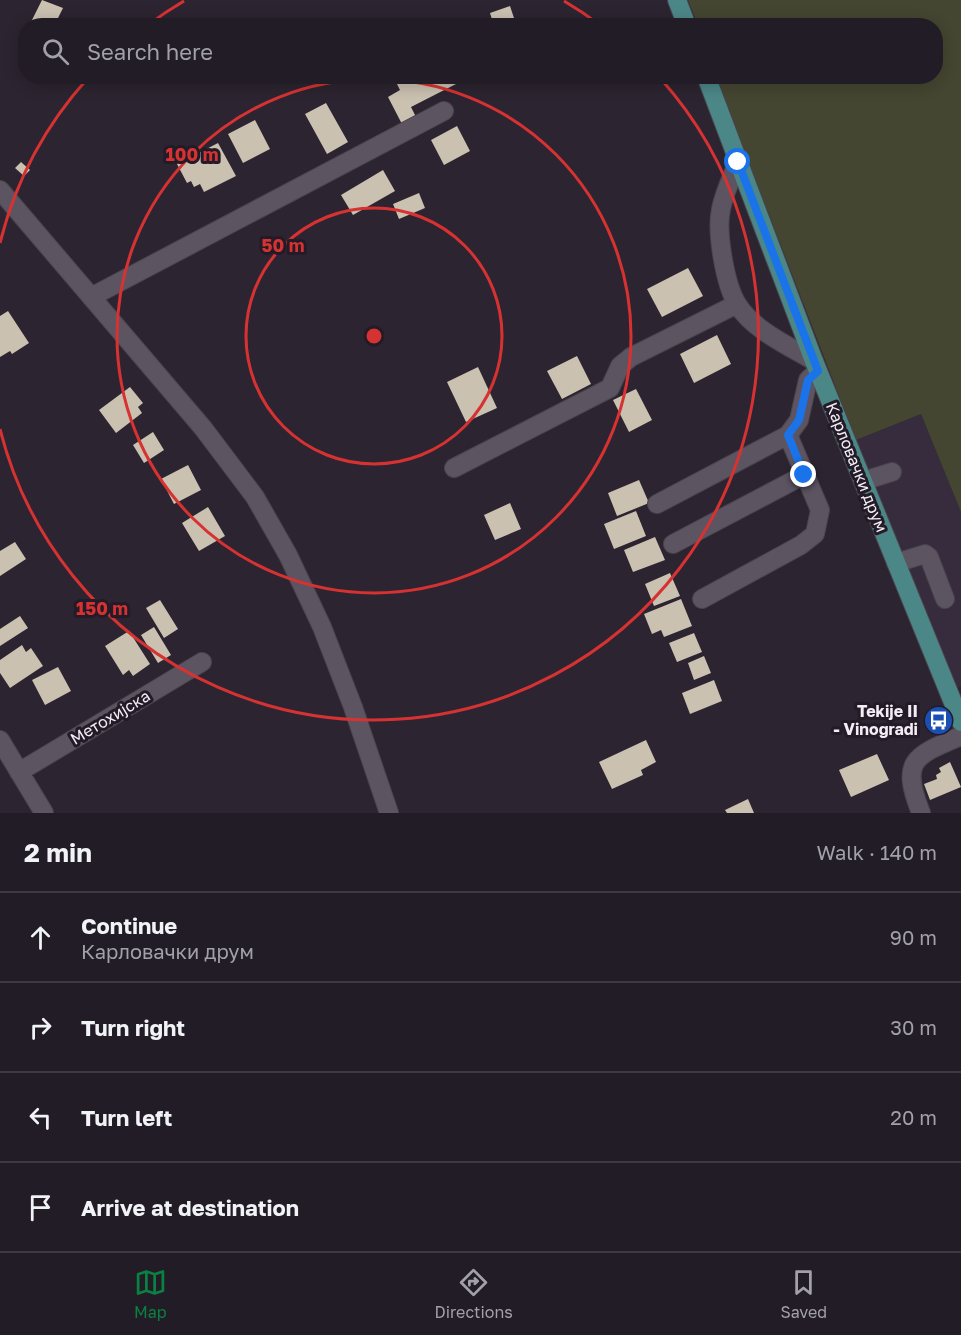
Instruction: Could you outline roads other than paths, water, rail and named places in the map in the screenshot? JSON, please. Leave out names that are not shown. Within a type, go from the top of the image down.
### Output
[{"type":"main road","points":[[677,0],[684,18]]},
{"type":"main road","name":"Карловачки друм","points":[[709,84],[816,366],[961,722]]},
{"type":"street","points":[[91,297],[444,111]]},
{"type":"street","points":[[657,504],[788,435],[799,420],[808,380],[816,366],[767,332],[737,304],[728,279],[720,229],[720,212],[738,162]]},
{"type":"street","points":[[0,190],[203,428],[255,496],[288,555],[322,627],[353,708],[388,813]]},
{"type":"street","points":[[454,468],[610,388],[620,366],[631,357],[737,304]]},
{"type":"street","points":[[702,599],[801,545],[815,534],[820,510],[788,435]]},
{"type":"street","points":[[863,481],[891,472]]},
{"type":"street","points":[[673,544],[804,475]]},
{"type":"street","points":[[896,563],[925,554],[929,557],[945,599]]},
{"type":"street","name":"Метохијска","points":[[19,772],[202,662]]},
{"type":"street","points":[[921,813],[911,786],[914,764],[926,752],[961,736]]},
{"type":"street","points":[[0,740],[44,813]]},
{"type":"place","name":"Tekije II - Vinogradi","points":[[939,720]]}]
